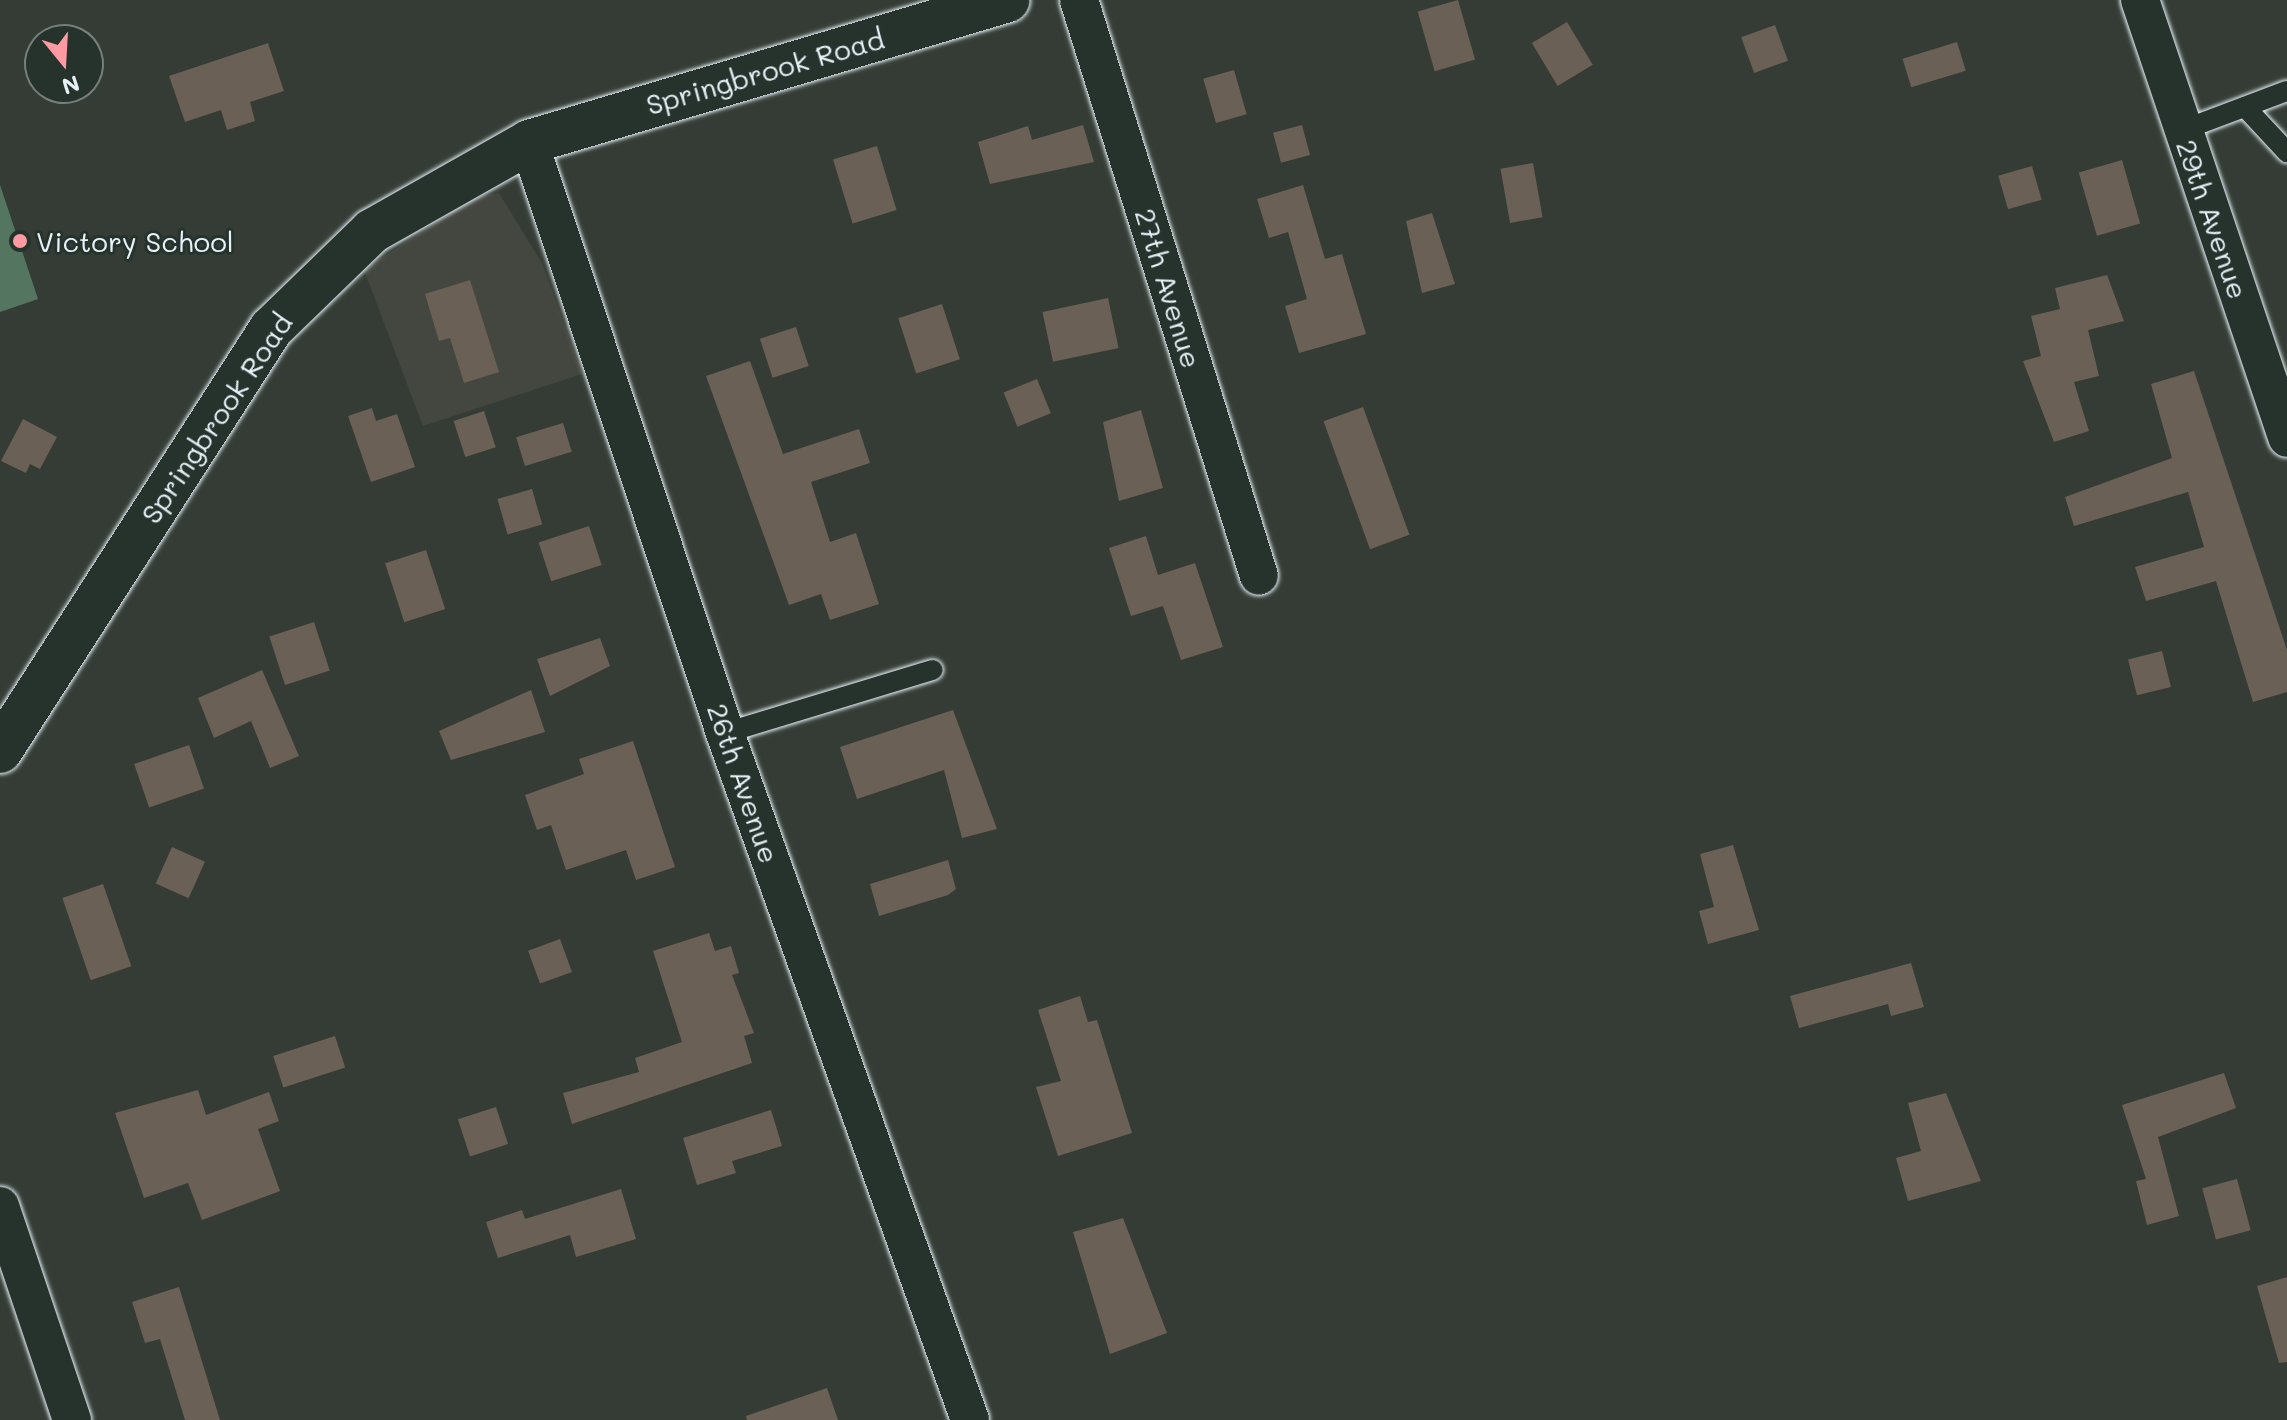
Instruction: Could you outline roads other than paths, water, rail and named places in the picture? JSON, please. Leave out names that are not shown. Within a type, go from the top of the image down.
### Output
[{"type":"street","name":"Springbrook Road","points":[[0,751],[271,329],[372,231],[529,142],[1007,0]]},
{"type":"street","name":"27th Avenue","points":[[1079,0],[1259,576]]},
{"type":"street","name":"29th Avenue","points":[[2140,0],[2287,438]]},
{"type":"street","name":"26th Avenue","points":[[529,142],[725,733],[970,1420]]},
{"type":"street","points":[[0,1206],[72,1420]]},
{"type":"lane","points":[[2183,130],[2287,91]]},
{"type":"lane","points":[[2245,107],[2287,152]]},
{"type":"lane","points":[[725,733],[933,670]]},
{"type":"place","name":"Victory School","points":[[20,241]]}]
